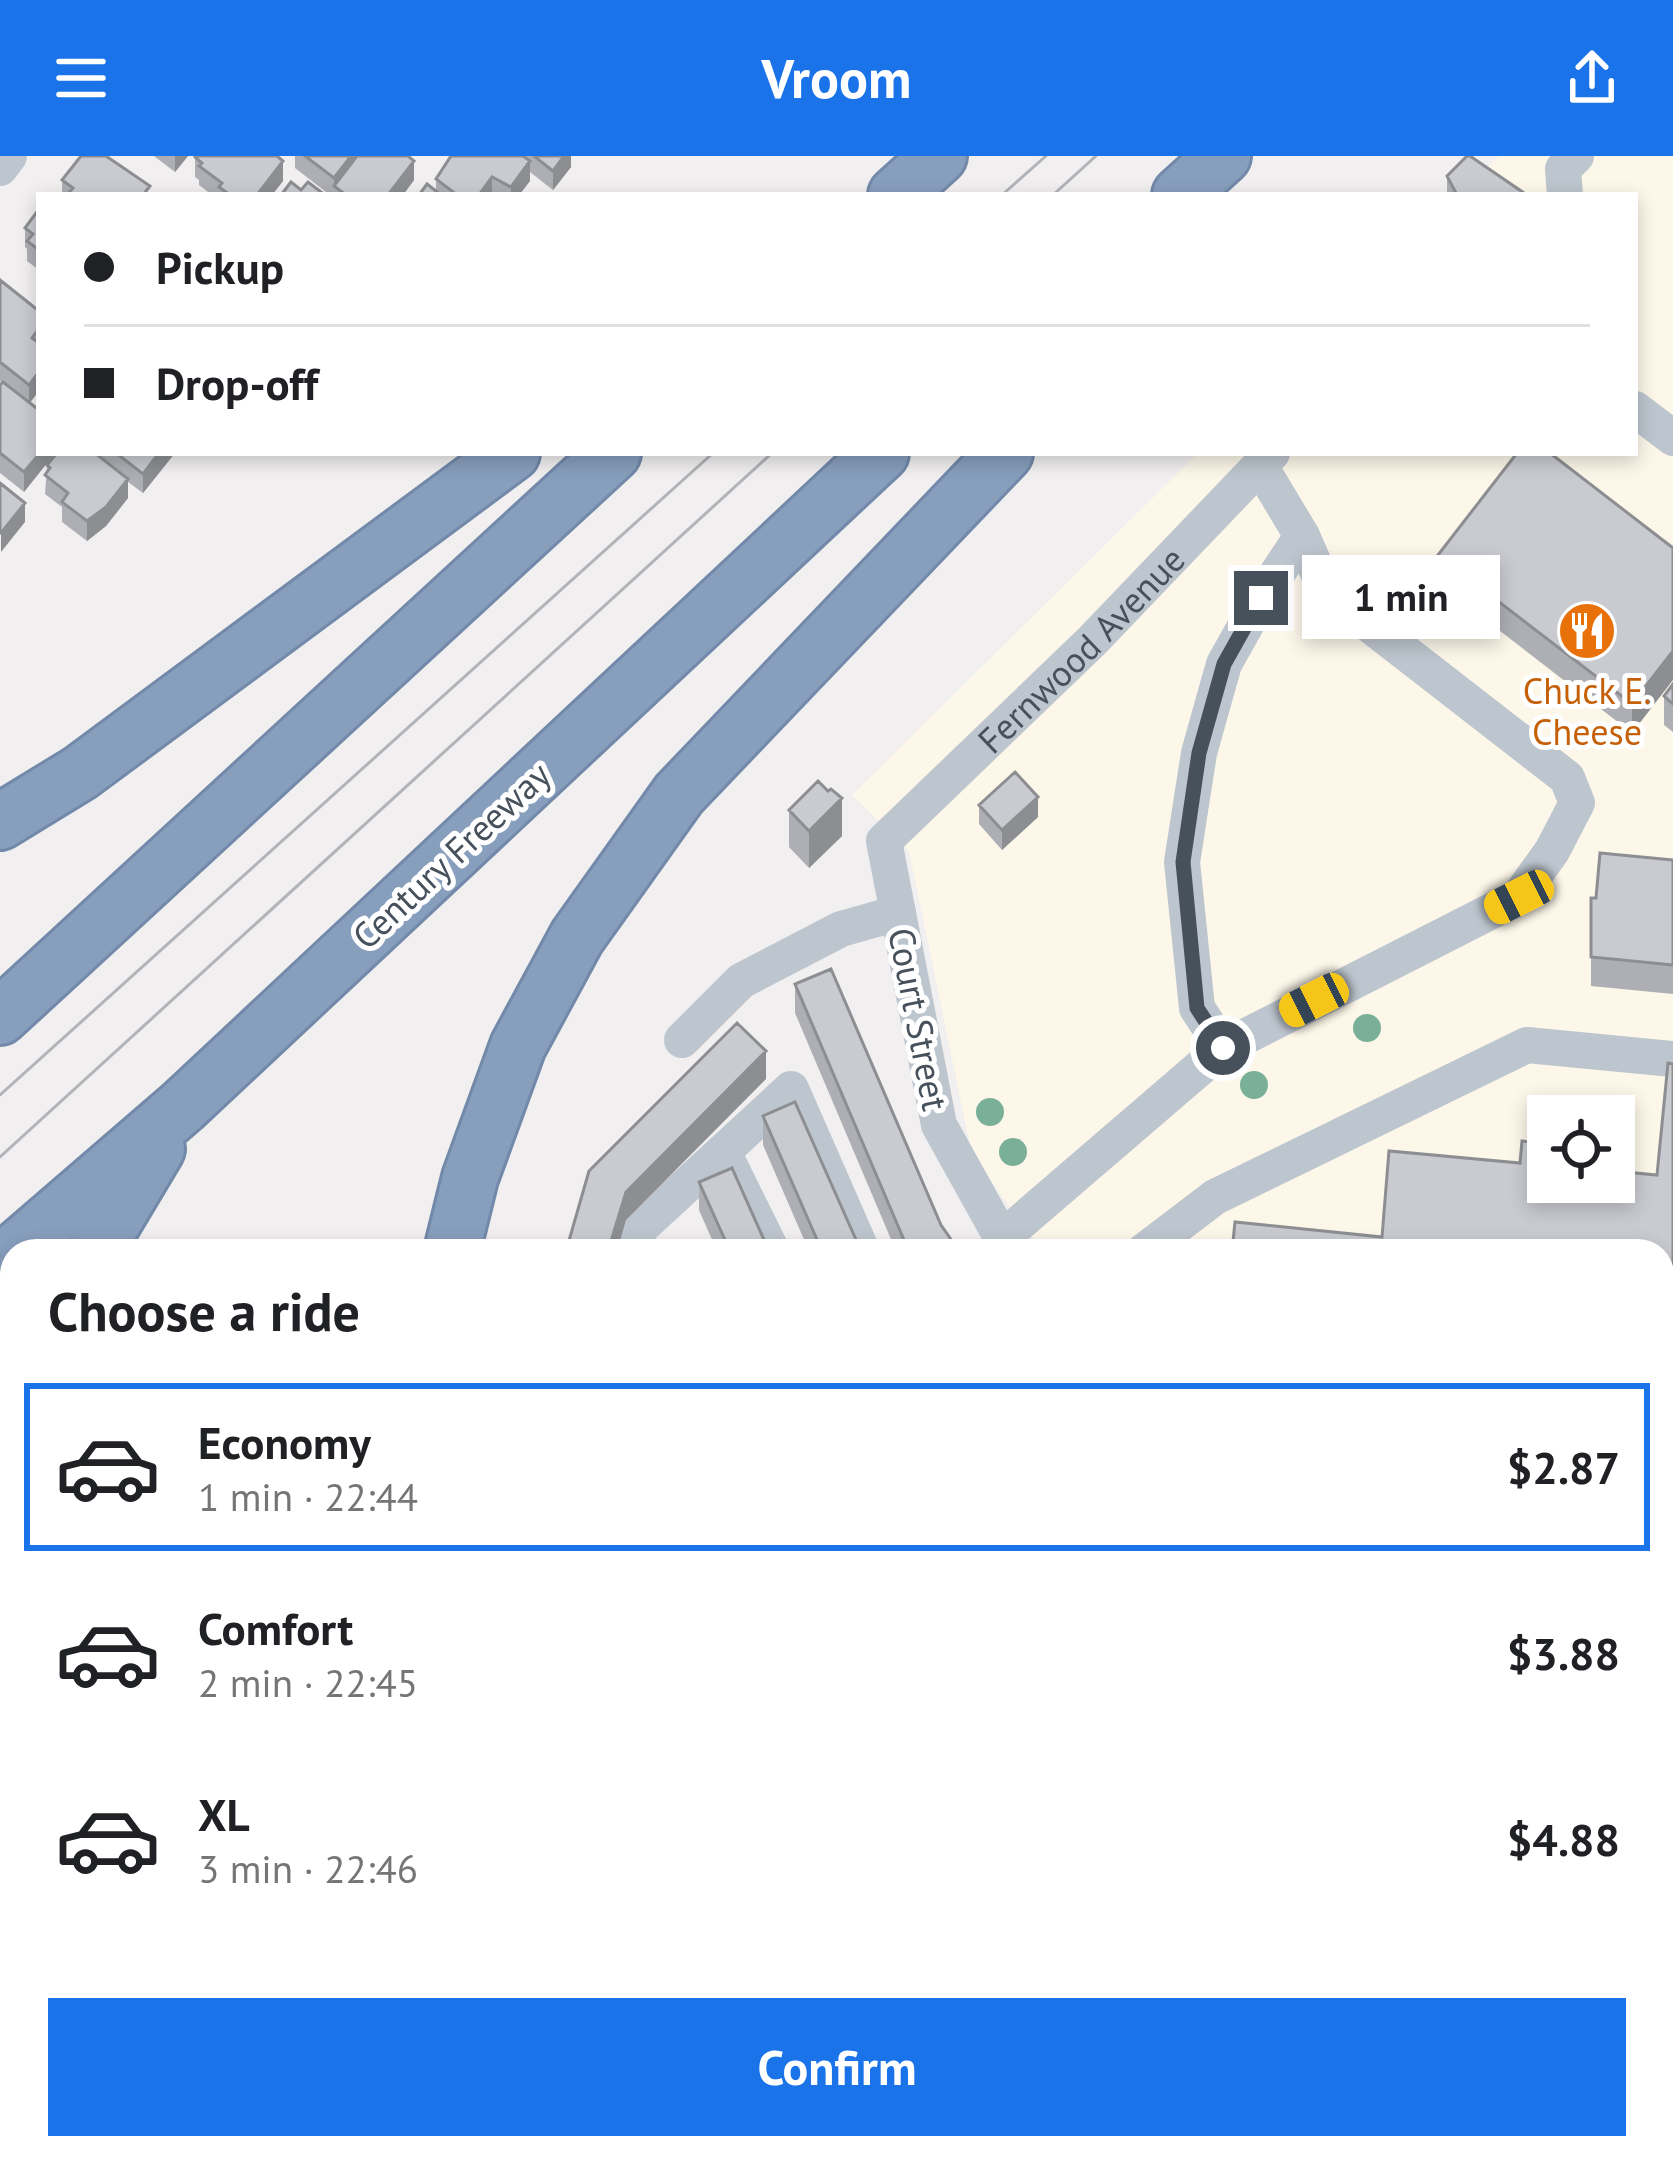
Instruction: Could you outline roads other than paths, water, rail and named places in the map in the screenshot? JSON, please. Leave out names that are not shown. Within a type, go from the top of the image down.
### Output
[{"type":"highway","points":[[899,192],[939,156]]},
{"type":"highway","points":[[1183,192],[1223,156]]},
{"type":"highway","points":[[0,823],[80,773],[508,456]]},
{"type":"highway","points":[[0,1017],[610,456]]},
{"type":"highway","name":"Century Freeway","points":[[29,1239],[183,1106],[878,456]]},
{"type":"highway","points":[[455,1239],[470,1178],[518,1046],[577,938],[679,794],[1003,456]]},
{"type":"highway","points":[[104,1239],[183,1106]]},
{"type":"street","points":[[0,168],[9,156]]},
{"type":"street","points":[[1565,192],[1563,169],[1576,156]]},
{"type":"street","points":[[1638,411],[1673,438]]},
{"type":"street","points":[[1012,1239],[1223,1048],[1519,897],[1569,824],[1576,802],[1567,778],[1326,591],[1266,459]]},
{"type":"street","name":"Fernwood Avenue","points":[[884,842],[1092,641],[1266,459]]},
{"type":"street","points":[[1223,1048],[1197,1008],[1183,862],[1199,753],[1224,664],[1302,536]]},
{"type":"street","name":"Court Street","points":[[884,842],[939,1125],[1002,1239]]},
{"type":"street","points":[[682,1040],[741,981],[841,929],[898,913]]},
{"type":"street","points":[[1160,1239],[1216,1197],[1527,1045],[1673,1059]]},
{"type":"street","points":[[637,1239],[640,1228],[791,1089],[857,1239]]},
{"type":"street","points":[[723,1152],[766,1239]]},
{"type":"tram line","points":[[1005,192],[1046,156]]},
{"type":"tram line","points":[[1056,192],[1096,156]]},
{"type":"tram line","points":[[0,1095],[710,456]]},
{"type":"tram line","points":[[0,1157],[769,456]]},
{"type":"place","name":"Chuck E. Cheese","points":[[1587,631]]}]
